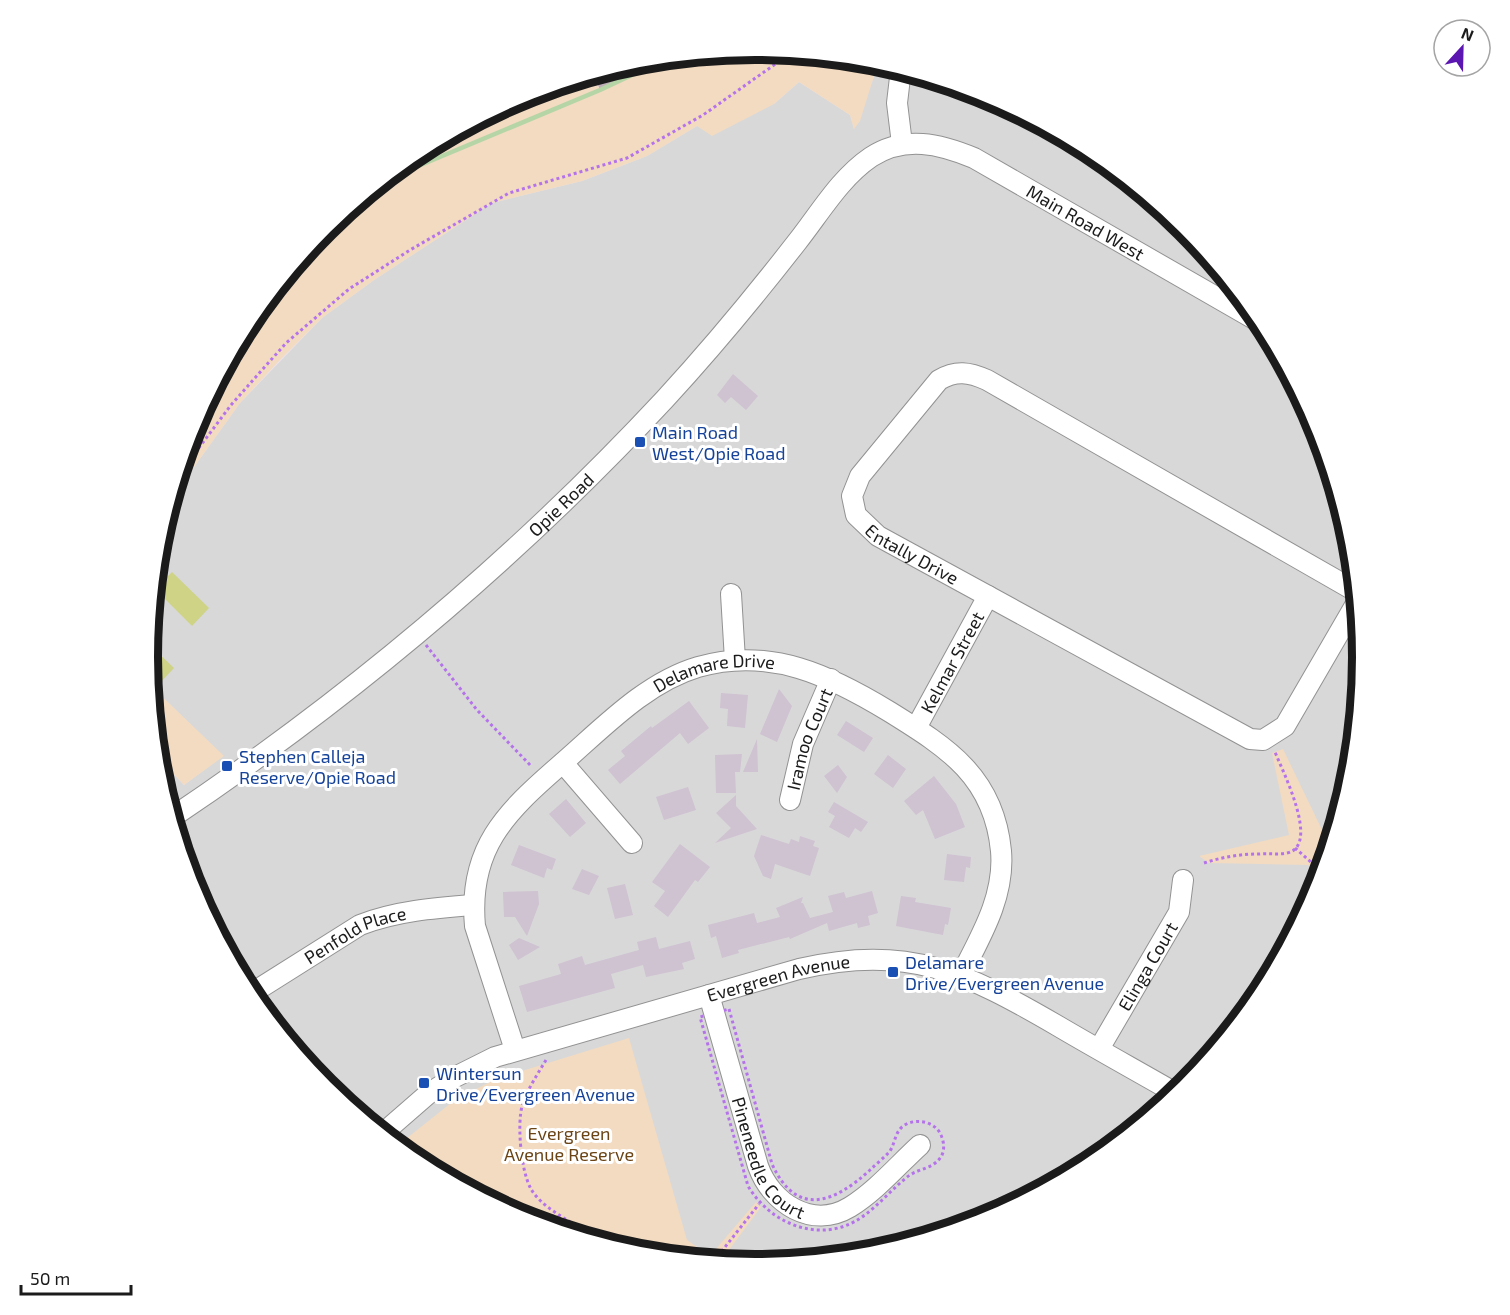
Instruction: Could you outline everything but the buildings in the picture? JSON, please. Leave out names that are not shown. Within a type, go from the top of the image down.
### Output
[{"type":"street","points":[[900,78],[897,103],[902,144]]},
{"type":"street","name":"Main Road West","points":[[902,144],[929,143],[974,158],[1242,312]]},
{"type":"street","name":"Opie Road","points":[[178,813],[280,743],[418,636],[553,513],[664,400],[747,305],[852,173],[874,155],[902,144]]},
{"type":"street","name":"Entally Drive","points":[[1348,587],[987,380],[970,374],[956,373],[939,380],[860,476],[854,488],[853,507],[859,520],[878,536],[1234,732],[1256,740],[1272,735],[1285,726],[1351,615]]},
{"type":"street","points":[[730,594],[735,660]]},
{"type":"street","name":"Kelmar Street","points":[[916,728],[988,596]]},
{"type":"street","name":"Delamare Drive","points":[[515,1050],[479,944],[473,905],[481,861],[502,820],[519,801],[647,692],[698,667],[735,660],[787,663],[831,679],[916,728],[954,754],[966,766],[987,799],[998,834],[1000,880],[996,899],[961,975]]},
{"type":"street","name":"Iramoo Court","points":[[790,800],[803,744],[831,679]]},
{"type":"street","points":[[563,763],[632,843]]},
{"type":"street","name":"Elinga Court","points":[[1099,1049],[1179,912],[1183,880]]},
{"type":"street","name":"Penfold Place","points":[[258,989],[360,926],[379,918],[416,910],[473,905]]},
{"type":"street","name":"Evergreen Avenue","points":[[388,1129],[428,1094],[453,1078],[515,1050],[711,1004],[799,969],[846,960],[905,962],[961,975],[994,990],[1168,1089]]},
{"type":"street","name":"Pineneedle Court","points":[[711,1004],[762,1179],[786,1206],[809,1214],[822,1215],[850,1208],[920,1145]]},
{"type":"path","points":[[192,457],[231,405],[286,344],[349,289],[410,249],[509,193],[627,158],[704,115],[780,61]]},
{"type":"path","points":[[418,636],[477,710],[534,768]]},
{"type":"path","points":[[1204,863],[1244,855],[1288,853],[1295,848],[1300,837],[1301,817],[1275,750]]},
{"type":"path","points":[[1295,848],[1315,866]]},
{"type":"path","points":[[711,1004],[729,1009],[772,1164],[778,1178],[795,1194],[816,1200],[844,1192],[889,1151],[899,1131],[909,1123],[921,1121],[932,1124],[943,1139],[943,1153],[934,1165],[914,1172],[862,1217],[846,1225],[823,1230],[803,1228],[784,1223],[759,1203],[744,1175],[700,1017],[711,1004]]},
{"type":"path","points":[[540,1062],[546,1060],[526,1097],[520,1116],[523,1161],[531,1190],[576,1227]]},
{"type":"path","points":[[720,1254],[759,1203]]},
{"type":"path","points":[[527,1210],[550,1213],[570,1222]]},
{"type":"shaded area","points":[[642,70],[600,90],[596,81]]},
{"type":"shaded area","points":[[869,71],[910,80],[984,105],[1054,140],[1087,161],[1119,183],[1177,235],[1229,294],[1252,326],[1291,393],[1307,429],[1321,465],[1341,541],[1351,618],[1352,658],[1351,697],[1341,774],[1321,850],[1307,886],[1291,922],[1252,989],[1229,1021],[1177,1080],[1119,1132],[1087,1154],[1054,1175],[984,1210],[910,1235],[872,1244],[794,1254],[755,1255],[716,1254],[638,1244],[600,1235],[526,1210],[456,1175],[423,1154],[391,1132],[333,1080],[281,1021],[258,989],[219,922],[203,886],[189,850],[169,774],[168,768],[184,785],[223,756],[159,694],[159,618],[169,541],[185,480],[240,403],[322,318],[374,280],[492,203],[582,181],[647,156],[697,126],[774,104],[799,82],[850,115],[854,129],[875,74]]},
{"type":"green space","points":[[716,61],[794,61],[875,73],[860,121],[854,129],[850,115],[799,82],[774,104],[712,136],[697,126],[647,156],[582,181],[492,203],[374,280],[322,318],[240,403],[185,480],[219,393],[258,326],[306,264],[361,208],[423,161],[491,122],[526,105],[596,81],[600,90],[642,70]]},
{"type":"green space","points":[[172,572],[209,608],[192,626],[161,595],[163,581]]},
{"type":"green space","points":[[158,653],[174,668],[159,684]]},
{"type":"green space","points":[[159,694],[224,756],[184,785],[168,768]]},
{"type":"green space","points":[[1283,749],[1325,836],[1313,857],[1317,861],[1313,870],[1308,865],[1209,863],[1199,856],[1289,835],[1272,753]]},
{"type":"green space","name":"Evergreen Avenue Reserve","points":[[629,1038],[687,1240],[706,1253],[638,1244],[600,1235],[526,1210],[456,1175],[404,1141],[456,1099],[496,1079]]},
{"type":"green space","name":"Evergreen Avenue Reserve","points":[[756,1202],[761,1207],[726,1254],[712,1254]]},
{"type":"waterway","points":[[412,169],[642,70]]},
{"type":"place","name":"Main Road West/Opie Road","points":[[640,442]]},
{"type":"place","name":"Stephen Calleja Reserve/Opie Road","points":[[227,766]]},
{"type":"place","name":"Delamare Drive/Evergreen Avenue","points":[[893,972]]},
{"type":"place","name":"Wintersun Drive/Evergreen Avenue","points":[[424,1083]]}]
